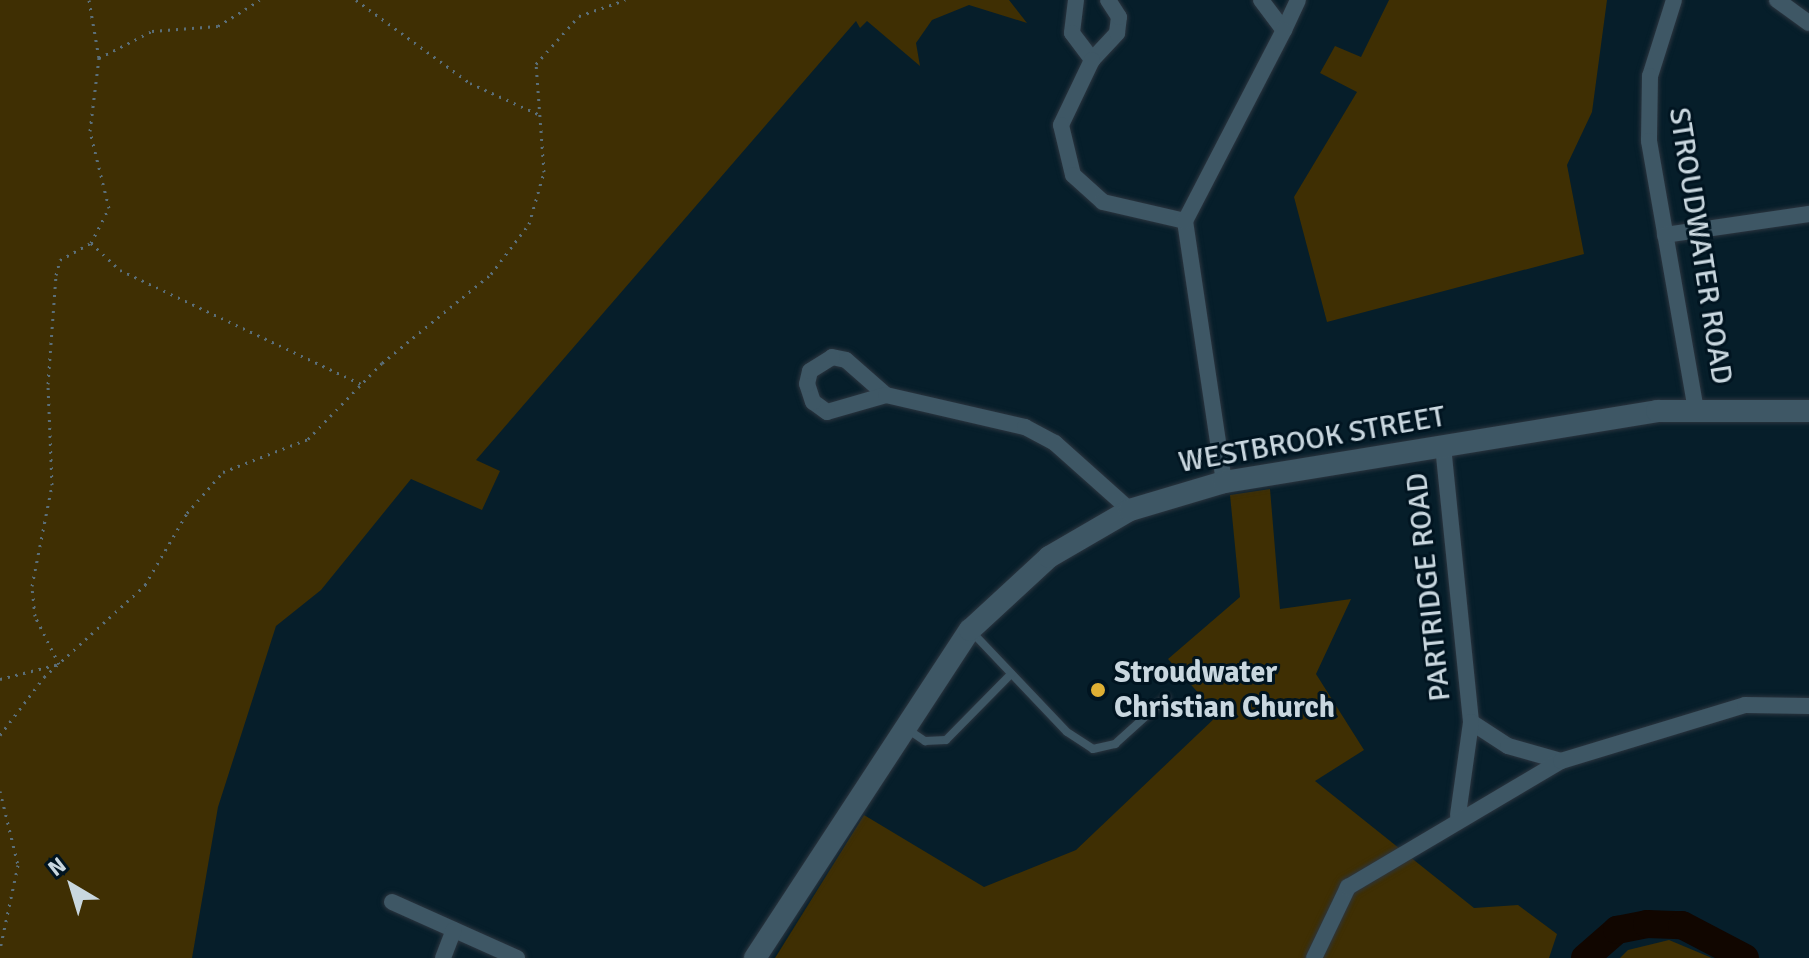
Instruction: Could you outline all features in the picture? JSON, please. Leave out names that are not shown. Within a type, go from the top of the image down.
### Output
[{"type":"main road","name":"WESTBROOK STREET","points":[[755,958],[903,727],[970,630],[1049,557],[1130,510],[1224,482],[1696,409],[1809,411]]},
{"type":"street","points":[[1076,0],[1072,33],[1092,60]]},
{"type":"street","points":[[1108,0],[1119,17],[1117,33],[1092,60],[1061,125],[1073,175],[1103,202],[1185,221]]},
{"type":"street","points":[[1261,0],[1284,30]]},
{"type":"street","points":[[1224,482],[1185,221],[1298,0]]},
{"type":"street","name":"STROUDWATER ROAD","points":[[1674,0],[1654,61],[1648,108],[1665,235],[1696,409]]},
{"type":"street","points":[[1777,0],[1809,23]]},
{"type":"street","points":[[1665,235],[1809,214]]},
{"type":"street","points":[[886,395],[827,412],[813,402],[807,384],[810,371],[832,357],[846,360],[886,395],[1025,427],[1055,443],[1130,510]]},
{"type":"street","name":"PARTRIDGE ROAD","points":[[1443,446],[1471,722],[1458,815]]},
{"type":"street","points":[[1314,958],[1348,887],[1458,815],[1561,761],[1745,705],[1809,706]]},
{"type":"street","name":"PARTRIDGE ROAD","points":[[1471,722],[1508,746],[1561,761]]},
{"type":"street","points":[[392,902],[517,958]]},
{"type":"street","points":[[443,958],[454,930]]},
{"type":"lane","points":[[970,630],[1011,674],[1093,749],[1115,744],[1166,698]]},
{"type":"lane","points":[[903,727],[925,741],[946,740],[1011,674]]},
{"type":"path","points":[[59,664],[35,616],[32,586],[52,485],[48,384],[56,275],[60,260],[91,243],[109,208],[90,131],[99,58],[89,0]]},
{"type":"path","points":[[99,58],[152,31],[218,26],[260,0]]},
{"type":"path","points":[[356,0],[470,83],[539,114]]},
{"type":"path","points":[[0,735],[59,664],[145,585],[187,513],[223,472],[308,439],[361,384],[480,284],[519,241],[548,152],[539,114],[536,64],[556,36],[579,16],[625,0]]},
{"type":"path","points":[[91,243],[120,270],[361,384]]},
{"type":"path","points":[[0,679],[59,664]]},
{"type":"path","points":[[0,791],[18,865],[0,949]]},
{"type":"shaded area","points":[[0,0],[1009,0],[1027,23],[969,5],[932,20],[916,43],[920,66],[867,21],[860,28],[856,21],[476,460],[500,471],[482,510],[411,479],[321,590],[276,626],[218,807],[192,958],[0,958]]},
{"type":"shaded area","points":[[1389,0],[1607,0],[1592,112],[1567,165],[1584,254],[1327,322],[1294,197],[1357,92],[1320,73],[1335,46],[1361,57]]},
{"type":"shaded area","points":[[1270,489],[1280,609],[1351,599],[1316,674],[1364,750],[1315,781],[1474,908],[1518,905],[1557,934],[1549,958],[775,958],[864,815],[984,887],[1076,850],[1218,715],[1168,659],[1240,597],[1230,495]]},
{"type":"shaded area","points":[[1669,940],[1712,958],[1620,958],[1628,950]]},
{"type":"waterway","points":[[1585,958],[1617,930],[1647,924],[1682,925],[1745,958]]},
{"type":"place","name":"Stroudwater Christian Church","points":[[1098,690]]}]
